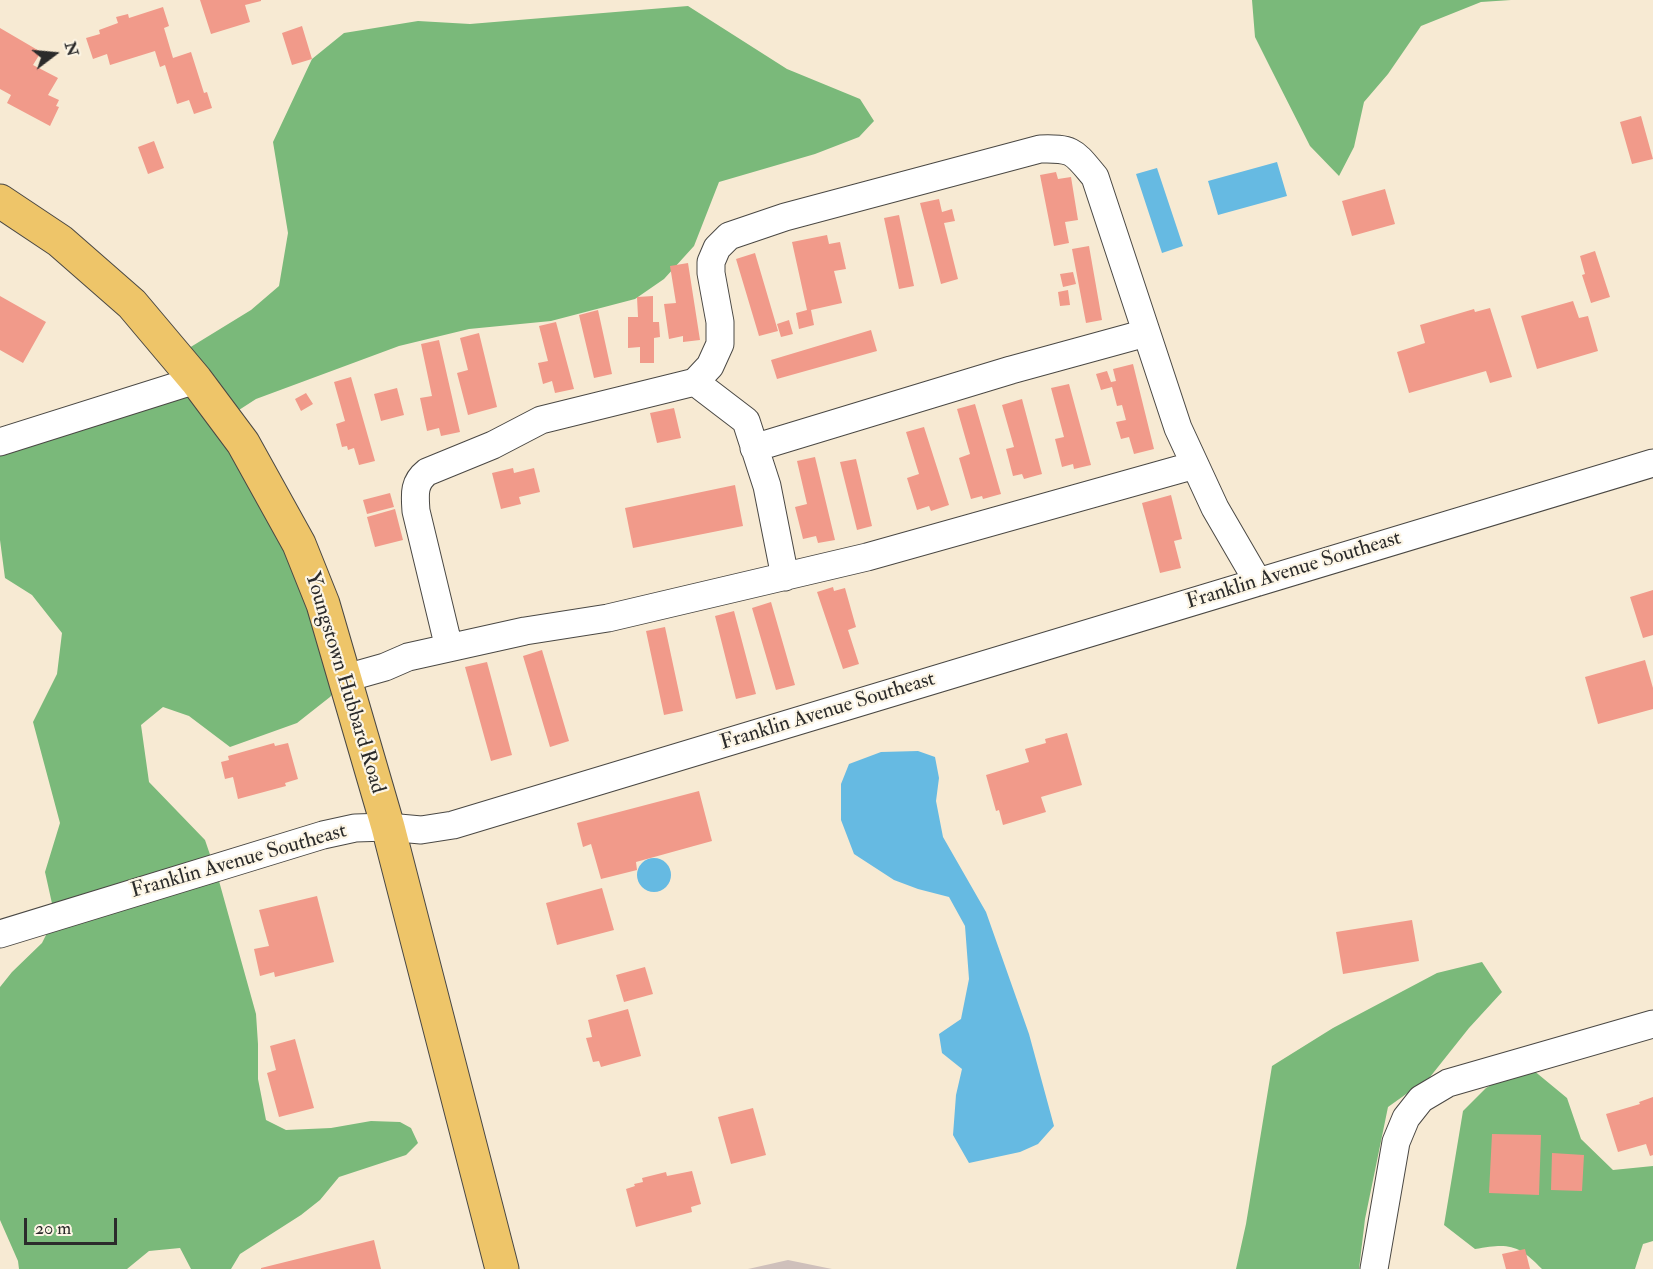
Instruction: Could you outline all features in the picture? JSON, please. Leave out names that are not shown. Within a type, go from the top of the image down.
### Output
[{"type":"main road","name":"Youngstown Hubbard Road","points":[[0,201],[60,241],[132,304],[196,380],[243,443],[299,544],[323,604],[388,827],[502,1269]]},
{"type":"street","points":[[449,648],[416,512],[415,491],[419,478],[427,472],[493,445],[541,420],[695,382],[710,366],[720,344],[720,322],[711,262],[717,248],[729,236],[786,217],[1040,149],[1068,150],[1078,156],[1095,177],[1178,428],[1215,508],[1258,582]]},
{"type":"street","points":[[754,448],[1011,370],[1146,333]]},
{"type":"street","points":[[0,442],[196,380]]},
{"type":"street","points":[[695,382],[746,421],[767,486],[785,577]]},
{"type":"street","name":"Franklin Avenue Southeast","points":[[0,934],[323,835],[355,828],[388,827],[421,830],[453,825],[1653,463]]},
{"type":"street","points":[[346,678],[385,667],[408,657],[525,632],[608,618],[867,557],[1195,465]]},
{"type":"street","points":[[1374,1269],[1396,1142],[1406,1118],[1421,1099],[1448,1083],[1653,1024]]},
{"type":"shaded area","points":[[788,1260],[832,1269],[748,1269]]},
{"type":"green space","points":[[1252,0],[1511,0],[1481,2],[1421,26],[1388,74],[1364,102],[1354,147],[1339,176],[1310,146],[1255,37]]},
{"type":"green space","points":[[688,6],[787,69],[860,99],[874,121],[859,137],[815,154],[719,182],[694,246],[664,279],[635,299],[551,321],[469,329],[399,346],[256,399],[225,419],[346,678],[330,697],[297,723],[230,747],[189,716],[163,707],[141,725],[149,782],[205,840],[219,881],[256,1014],[258,1079],[266,1120],[286,1130],[331,1128],[371,1121],[400,1122],[411,1128],[418,1143],[406,1155],[339,1177],[320,1200],[301,1215],[240,1254],[231,1269],[191,1269],[180,1248],[149,1251],[127,1269],[19,1269],[18,1261],[0,1220],[0,987],[42,943],[55,917],[45,872],[60,823],[33,722],[57,674],[62,633],[32,595],[5,578],[0,540],[0,442],[195,380],[176,356],[251,310],[279,286],[288,233],[273,142],[312,59],[344,33],[418,21],[470,24]]},
{"type":"green space","points":[[1482,962],[1502,992],[1469,1028],[1430,1077],[1388,1107],[1365,1219],[1359,1269],[1236,1269],[1246,1224],[1272,1066],[1333,1028],[1437,973]]},
{"type":"green space","points":[[1527,1065],[1567,1098],[1581,1139],[1613,1170],[1653,1166],[1653,1241],[1643,1244],[1635,1269],[1542,1269],[1526,1254],[1512,1247],[1496,1246],[1475,1249],[1444,1225],[1463,1111],[1486,1088]]},
{"type":"water","points":[[1277,162],[1287,196],[1218,215],[1208,181]]},
{"type":"water","points":[[1157,168],[1183,246],[1162,253],[1136,174]]},
{"type":"water","points":[[918,751],[935,757],[939,778],[936,801],[943,837],[986,912],[1029,1034],[1054,1126],[1038,1144],[1020,1152],[969,1163],[953,1135],[956,1095],[962,1069],[942,1053],[939,1034],[961,1019],[969,979],[965,926],[949,897],[894,880],[854,854],[841,820],[841,784],[849,764],[881,752]]},
{"type":"water","points":[[654,858],[666,863],[671,875],[666,887],[654,892],[642,887],[637,875],[642,863]]},
{"type":"building","points":[[200,0],[261,1],[245,5],[250,22],[211,34]]},
{"type":"building","points":[[163,7],[169,26],[164,28],[173,58],[191,52],[204,93],[207,92],[212,108],[194,114],[189,100],[177,104],[165,65],[160,67],[155,51],[110,65],[107,54],[93,59],[86,38],[100,34],[99,30],[118,23],[116,17],[128,14],[129,18]]},
{"type":"building","points":[[302,26],[312,59],[292,65],[282,33]]},
{"type":"building","points":[[0,28],[41,52],[33,65],[58,78],[48,95],[59,100],[56,106],[59,107],[50,126],[7,103],[11,95],[0,89]]},
{"type":"building","points":[[1641,116],[1653,159],[1632,164],[1620,122]]},
{"type":"building","points":[[154,141],[164,168],[148,174],[138,147]]},
{"type":"building","points":[[1056,172],[1058,179],[1071,177],[1078,220],[1065,222],[1069,243],[1054,246],[1040,175]]},
{"type":"building","points":[[1385,189],[1395,224],[1352,236],[1342,201]]},
{"type":"building","points":[[939,199],[942,212],[952,209],[955,221],[944,223],[958,279],[941,284],[920,203]]},
{"type":"building","points":[[899,215],[914,286],[899,289],[884,218]]},
{"type":"building","points":[[827,235],[829,244],[840,242],[846,269],[834,271],[842,303],[811,310],[814,325],[799,329],[796,313],[807,310],[792,242]]},
{"type":"building","points":[[1089,246],[1102,320],[1086,323],[1072,249]]},
{"type":"building","points":[[1595,251],[1610,297],[1591,303],[1582,275],[1585,274],[1580,256]]},
{"type":"building","points":[[755,253],[778,331],[759,336],[736,259]]},
{"type":"building","points":[[688,263],[700,340],[683,342],[683,336],[669,339],[664,304],[676,303],[670,266]]},
{"type":"building","points":[[1073,272],[1076,284],[1063,287],[1060,274]]},
{"type":"building","points":[[1068,290],[1070,305],[1060,306],[1058,292]]},
{"type":"building","points":[[0,296],[46,322],[23,363],[0,350]]},
{"type":"building","points":[[653,296],[653,322],[659,322],[660,337],[654,338],[654,363],[640,363],[640,347],[628,348],[628,317],[638,317],[637,297]]},
{"type":"building","points":[[1573,301],[1579,318],[1588,316],[1598,351],[1537,369],[1521,316]]},
{"type":"building","points":[[1490,308],[1512,377],[1490,383],[1486,371],[1409,393],[1397,352],[1425,343],[1420,325],[1474,309],[1475,312]]},
{"type":"building","points":[[598,310],[612,374],[594,378],[579,315]]},
{"type":"building","points":[[789,320],[793,334],[781,337],[777,324]]},
{"type":"building","points":[[556,322],[574,389],[555,393],[552,381],[543,384],[538,363],[548,361],[539,326]]},
{"type":"building","points":[[871,330],[877,351],[777,379],[771,360]]},
{"type":"building","points":[[479,333],[497,407],[468,415],[457,373],[468,370],[460,338]]},
{"type":"building","points":[[439,340],[460,432],[441,436],[439,428],[427,431],[420,398],[432,396],[421,344]]},
{"type":"building","points":[[1133,364],[1154,449],[1134,454],[1129,437],[1121,439],[1116,422],[1126,420],[1122,405],[1117,406],[1112,387],[1101,390],[1096,374],[1107,371],[1111,382],[1116,381],[1113,369]]},
{"type":"building","points":[[351,377],[375,461],[359,465],[354,448],[348,450],[347,446],[342,447],[336,424],[345,421],[334,382]]},
{"type":"building","points":[[1069,384],[1091,465],[1074,469],[1073,464],[1062,467],[1055,439],[1064,437],[1051,388]]},
{"type":"building","points":[[397,388],[404,415],[381,421],[374,394]]},
{"type":"building","points":[[306,393],[313,404],[301,411],[295,399]]},
{"type":"building","points":[[1022,399],[1042,474],[1024,479],[1022,474],[1013,476],[1006,449],[1014,447],[1002,405]]},
{"type":"building","points":[[975,404],[1001,494],[983,499],[982,496],[971,499],[959,458],[970,454],[957,409]]},
{"type":"building","points":[[674,408],[681,438],[657,443],[650,413]]},
{"type":"building","points":[[924,427],[949,505],[931,511],[929,506],[917,510],[907,478],[919,474],[906,432]]},
{"type":"building","points":[[815,457],[835,540],[818,543],[816,536],[803,539],[795,507],[807,504],[797,461]]},
{"type":"building","points":[[856,459],[872,526],[857,530],[840,462]]},
{"type":"building","points":[[513,468],[514,473],[534,468],[540,492],[519,497],[521,504],[501,509],[492,473]]},
{"type":"building","points":[[735,485],[743,526],[633,548],[625,508]]},
{"type":"building","points":[[390,493],[394,507],[367,514],[363,500]]},
{"type":"building","points":[[1171,495],[1182,539],[1174,541],[1181,568],[1160,573],[1142,503]]},
{"type":"building","points":[[395,509],[403,540],[375,547],[367,517]]},
{"type":"building","points":[[833,587],[834,591],[845,588],[856,627],[848,630],[859,664],[843,669],[817,592]]},
{"type":"building","points":[[1653,590],[1653,635],[1643,638],[1630,597]]},
{"type":"building","points":[[771,602],[795,685],[776,690],[752,608]]},
{"type":"building","points":[[734,611],[756,694],[736,699],[715,616]]},
{"type":"building","points":[[665,627],[683,711],[664,715],[646,631]]},
{"type":"building","points":[[542,650],[569,741],[550,747],[523,656]]},
{"type":"building","points":[[1645,660],[1653,688],[1653,709],[1598,724],[1585,677]]},
{"type":"building","points":[[487,662],[512,755],[491,761],[465,667]]},
{"type":"building","points":[[1067,733],[1082,785],[1041,797],[1046,812],[1003,825],[999,810],[996,811],[986,775],[1029,762],[1025,749],[1046,743],[1045,739]]},
{"type":"building","points":[[274,743],[275,746],[288,743],[298,779],[285,783],[286,786],[238,799],[233,777],[225,779],[221,762],[229,760],[228,756]]},
{"type":"building","points":[[699,791],[712,841],[636,862],[637,870],[601,879],[591,844],[583,847],[577,823]]},
{"type":"building","points":[[602,888],[614,930],[557,945],[546,903]]},
{"type":"building","points":[[317,896],[334,962],[275,977],[274,972],[260,976],[254,949],[269,946],[259,910]]},
{"type":"building","points":[[1412,920],[1419,961],[1343,974],[1336,932]]},
{"type":"building","points":[[645,967],[653,994],[624,1002],[616,975]]},
{"type":"building","points":[[628,1009],[641,1056],[601,1067],[599,1061],[593,1062],[586,1038],[592,1037],[588,1020]]},
{"type":"building","points":[[295,1039],[314,1108],[279,1117],[267,1073],[276,1070],[270,1046]]},
{"type":"building","points":[[1653,1097],[1653,1155],[1650,1156],[1646,1144],[1618,1152],[1606,1114],[1640,1104],[1639,1102]]},
{"type":"building","points":[[753,1108],[766,1155],[731,1164],[718,1117]]},
{"type":"building","points":[[1492,1134],[1541,1135],[1539,1195],[1489,1193]]},
{"type":"building","points":[[1552,1153],[1584,1155],[1582,1191],[1551,1190]]},
{"type":"building","points":[[692,1171],[701,1204],[691,1207],[692,1212],[636,1227],[626,1189],[643,1182],[642,1178],[666,1172],[667,1176]]},
{"type":"building","points":[[374,1240],[381,1269],[261,1269],[261,1268]]},
{"type":"building","points":[[1525,1249],[1530,1269],[1506,1269],[1502,1254]]}]
